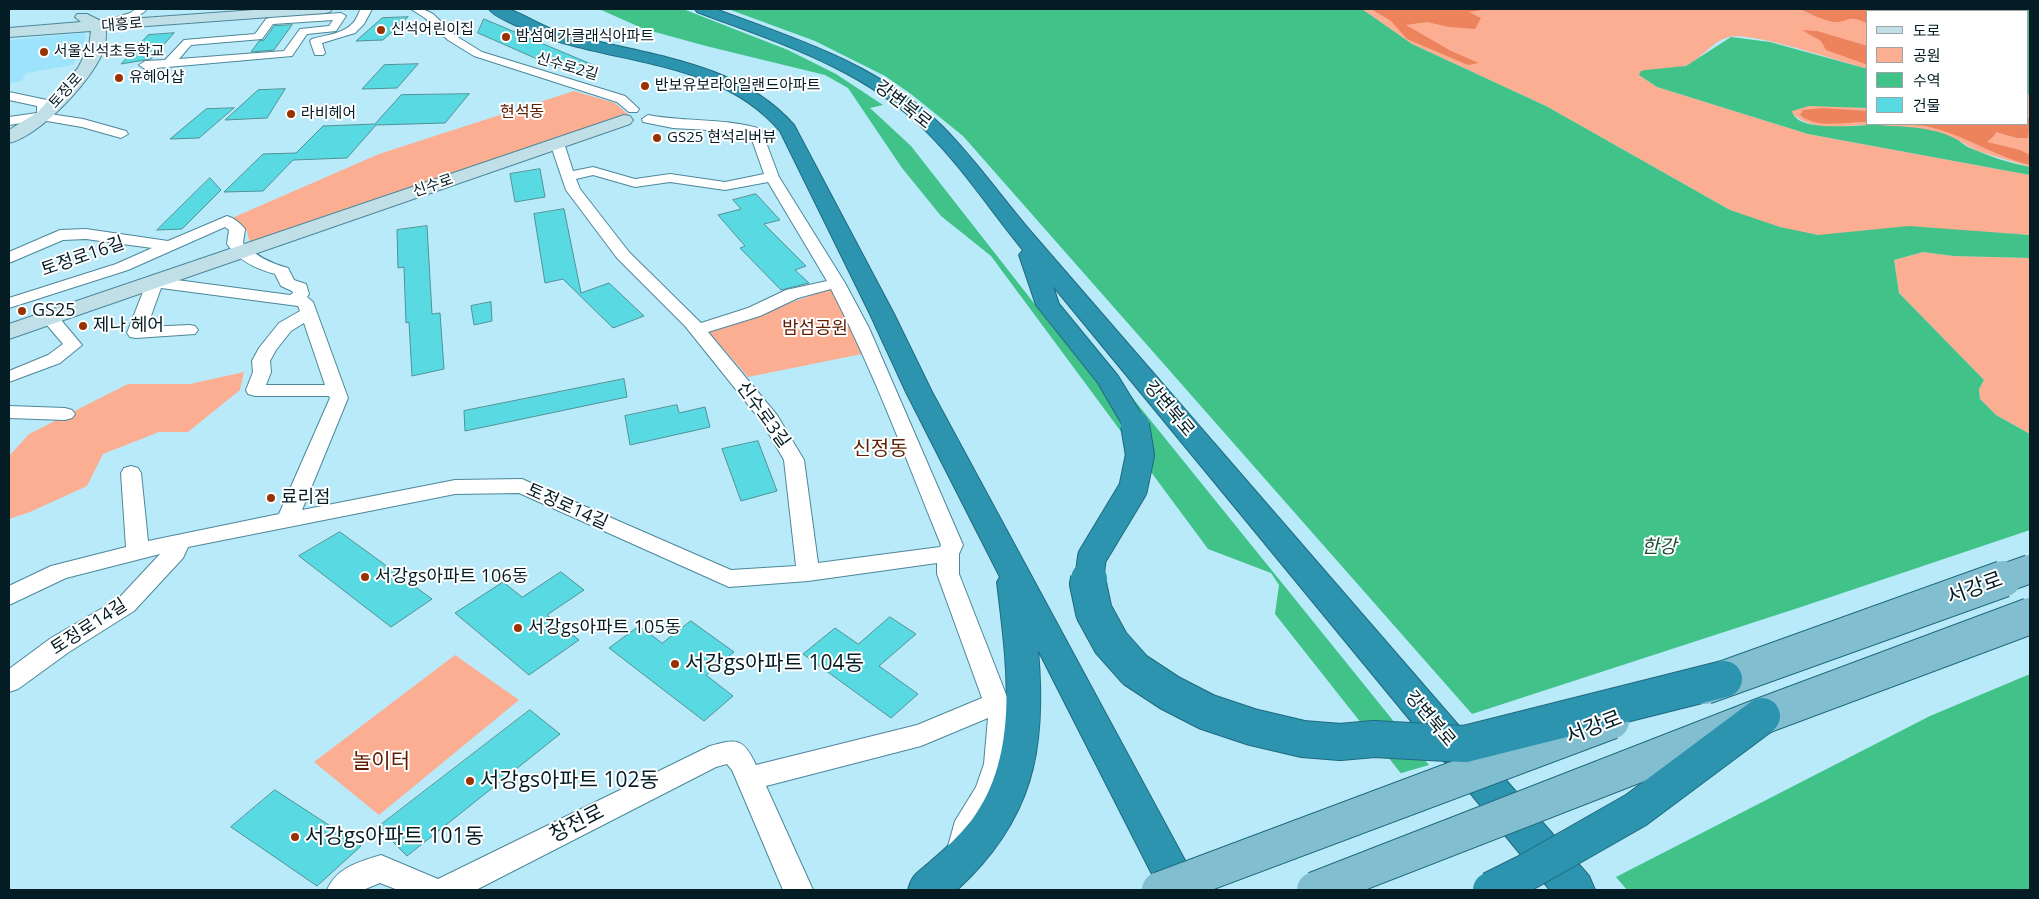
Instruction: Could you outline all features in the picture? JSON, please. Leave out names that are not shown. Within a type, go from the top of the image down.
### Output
[{"type":"highway","points":[[496,9],[543,32],[667,62],[705,74],[740,90],[768,108],[788,128],[882,314],[919,392],[1128,785],[1181,890]]},
{"type":"highway","name":"강변북로","points":[[702,9],[827,56],[868,78],[905,104],[942,137],[1024,238],[1575,890]]},
{"type":"highway","points":[[1024,238],[1048,305],[1109,381],[1135,425],[1140,455],[1133,489],[1092,557],[1088,584],[1094,612],[1111,643],[1135,670],[1170,693],[1207,712],[1252,727],[1303,739],[1340,742],[1374,739],[1465,744],[1724,679]]},
{"type":"highway","points":[[928,890],[957,864],[990,825],[1011,783],[1022,734],[1024,683],[1012,568]]},
{"type":"highway","points":[[1492,890],[1636,810],[1762,716]]},
{"type":"main road","points":[[75,9],[84,19],[99,26]]},
{"type":"main road","name":"대흥로","points":[[9,32],[325,9]]},
{"type":"main road","points":[[9,24],[41,15]]},
{"type":"main road","name":"토정로","points":[[9,138],[43,117],[85,70],[97,46],[99,26]]},
{"type":"main road","name":"신수로","points":[[9,332],[557,143],[629,115]]},
{"type":"main road","name":"서강로","points":[[1160,890],[1724,679],[2030,568]]},
{"type":"main road","points":[[1316,890],[1762,716],[2030,616]]},
{"type":"street","points":[[99,26],[134,15],[142,9]]},
{"type":"street","points":[[319,53],[316,41],[348,33],[361,21],[362,13],[367,9]]},
{"type":"street","name":"신수로2길","points":[[416,9],[429,16],[452,38],[478,54],[621,99],[629,115]]},
{"type":"street","points":[[146,65],[288,54],[304,31],[332,29],[341,16],[270,21],[258,37],[188,42],[169,63]]},
{"type":"street","points":[[9,96],[43,103],[43,117]]},
{"type":"street","points":[[629,115],[638,121],[648,119],[672,124],[744,128],[756,132],[772,178],[836,283],[893,404],[952,545],[948,554],[948,574],[1001,714],[997,764],[988,792],[969,821],[957,864]]},
{"type":"street","points":[[9,121],[43,117],[83,123],[122,134]]},
{"type":"street","name":"신수로3길","points":[[557,143],[573,190],[623,255],[697,330],[770,419],[794,460],[808,573]]},
{"type":"street","points":[[568,176],[593,171],[635,183],[670,178],[725,186],[772,178]]},
{"type":"street","name":"토정로16길","points":[[9,303],[122,267],[227,221],[237,229],[235,244],[242,252]]},
{"type":"street","name":"토정로16길","points":[[9,258],[60,235],[86,234],[169,246]]},
{"type":"street","points":[[242,252],[260,266],[282,271],[287,283],[300,288],[301,294],[294,301]]},
{"type":"street","points":[[236,293],[270,268]]},
{"type":"street","points":[[154,282],[152,293],[136,333],[189,330]]},
{"type":"street","name":"신수로","points":[[154,282],[294,301]]},
{"type":"street","points":[[697,330],[754,312],[792,294],[836,283]]},
{"type":"street","points":[[287,520],[339,398],[304,302],[294,301]]},
{"type":"street","points":[[309,313],[285,327],[268,348],[261,361],[262,372],[255,390],[321,391],[335,389]]},
{"type":"street","points":[[9,377],[54,359],[73,346],[50,318]]},
{"type":"street","points":[[9,412],[65,414]]},
{"type":"street","points":[[131,473],[138,552]]},
{"type":"street","name":"토정로14길","points":[[9,596],[59,572],[179,541],[455,487],[522,486],[729,579],[808,573],[948,554]]},
{"type":"street","name":"토정로14길","points":[[9,682],[60,645],[126,605],[174,552],[179,541]]},
{"type":"street","points":[[749,778],[921,735],[996,703]]},
{"type":"street","name":"창전로","points":[[447,890],[710,757],[732,752],[742,763],[798,890]]},
{"type":"street","points":[[342,890],[356,877],[382,869],[430,890]]},
{"type":"shaded area","points":[[1371,9],[1489,9],[1469,12],[1481,18],[1475,29],[1449,27],[1427,22],[1406,25],[1451,51],[1479,63],[1468,65],[1407,39],[1391,21]]},
{"type":"shaded area","points":[[1800,9],[1866,10],[1866,23],[1856,19],[1834,22]]},
{"type":"shaded area","points":[[1802,30],[1817,31],[1866,45],[1866,64],[1826,50],[1821,41]]},
{"type":"shaded area","name":"서울신석초등학교","points":[[84,33],[86,37],[73,65],[26,73],[22,81],[9,83],[9,40]]},
{"type":"shaded area","points":[[1823,108],[1866,111],[1866,122],[1824,124],[1807,120],[1800,115],[1803,110]]},
{"type":"shaded area","points":[[2029,118],[2030,119],[2028,138],[2017,138],[1996,132],[1987,142],[2020,150],[2030,155],[2030,165],[2018,162],[1932,127],[1920,125],[2029,125]]},
{"type":"green space","points":[[1362,9],[1871,10],[1866,10],[1866,68],[1797,48],[1740,36],[1723,39],[1687,65],[1645,72],[1639,75],[1657,87],[1808,134],[2030,175],[2030,235],[1995,233],[1818,235],[1763,222],[1730,210],[1546,106],[1412,44]]},
{"type":"green space","points":[[574,91],[615,103],[629,115],[250,244],[247,231],[232,218],[379,154]]},
{"type":"green space","points":[[2029,95],[2030,167],[1977,151],[1956,139],[1857,125],[1832,127],[1813,125],[1792,113],[1792,110],[1808,105],[1866,108],[1866,125],[2029,125]]},
{"type":"green space","points":[[1923,252],[1953,256],[2030,258],[2030,434],[1996,415],[1980,399],[1979,389],[1984,380],[1899,293],[1894,260]]},
{"type":"green space","name":"밤섬공원","points":[[833,288],[862,354],[748,377],[708,331]]},
{"type":"green space","points":[[244,372],[240,390],[188,432],[159,432],[103,454],[87,486],[30,512],[9,519],[9,456],[29,434],[128,384],[190,384]]},
{"type":"green space","name":"놀이터","points":[[455,655],[519,700],[379,815],[314,762]]},
{"type":"water","name":"한강","points":[[599,9],[1362,9],[1412,44],[1546,106],[1730,210],[1780,227],[1818,235],[1909,226],[2030,235],[2030,258],[1953,256],[1923,252],[1894,260],[1899,293],[1984,380],[1979,389],[1980,399],[1996,415],[2030,434],[2030,890],[1493,890],[1275,614],[1279,585],[1271,573],[1208,549],[991,256],[941,216],[902,168],[848,88],[825,75],[644,29]]},
{"type":"water","points":[[1867,9],[2030,9],[2030,96],[2029,10]]},
{"type":"water","points":[[1731,37],[1770,42],[1866,68],[1866,108],[1809,106],[1792,111],[1796,118],[1805,123],[1817,125],[1877,125],[1927,129],[1947,135],[1983,153],[2030,167],[2030,175],[1808,134],[1657,87],[1639,75],[1641,71],[1645,70],[1686,66]]},
{"type":"pier","points":[[683,9],[728,9],[815,41],[885,76],[911,94],[963,136],[1472,714],[2030,530],[2030,674],[1930,716],[1616,877],[1627,890],[1531,890],[1515,874],[1486,886],[1398,774],[1429,765],[1055,302],[1037,307],[911,146],[870,108],[883,105],[836,74],[788,50]]},
{"type":"building","name":"신석어린이집","points":[[408,17],[383,40],[356,41],[382,18]]},
{"type":"building","name":"밤섬예가클래식아파트","points":[[484,19],[598,67],[595,75],[553,66],[478,33]]},
{"type":"building","points":[[292,25],[274,50],[251,52],[259,41],[264,40],[274,26]]},
{"type":"building","points":[[174,33],[151,59],[121,64],[148,35]]},
{"type":"building","points":[[418,64],[397,88],[362,89],[384,65]]},
{"type":"building","points":[[285,89],[267,118],[225,120],[258,90]]},
{"type":"building","points":[[469,94],[445,123],[376,125],[347,158],[293,160],[263,191],[224,192],[263,154],[296,153],[323,126],[375,124],[401,95]]},
{"type":"building","points":[[234,108],[199,138],[170,139],[206,109]]},
{"type":"building","points":[[540,169],[545,197],[515,202],[510,174]]},
{"type":"building","points":[[210,178],[221,190],[182,229],[157,230]]},
{"type":"building","points":[[756,194],[780,220],[764,224],[806,266],[795,270],[809,283],[781,290],[740,248],[745,246],[718,215],[741,209],[733,200]]},
{"type":"building","points":[[564,209],[581,293],[609,283],[644,316],[613,328],[563,279],[545,283],[534,214]]},
{"type":"building","points":[[427,226],[432,314],[440,313],[444,369],[412,376],[409,322],[406,323],[404,267],[398,268],[397,230]]},
{"type":"building","points":[[491,302],[492,321],[474,325],[471,306]]},
{"type":"building","points":[[624,379],[627,397],[465,431],[464,411]]},
{"type":"building","points":[[677,405],[679,413],[705,407],[710,427],[630,445],[625,416]]},
{"type":"building","points":[[758,441],[777,491],[741,501],[722,449]]},
{"type":"building","name":"서강gs아파트 106동","points":[[340,532],[432,599],[391,627],[299,556]]},
{"type":"building","name":"서강gs아파트 105동","points":[[561,572],[584,590],[547,615],[579,640],[529,675],[455,613],[503,582],[522,597]]},
{"type":"building","points":[[890,617],[916,634],[879,666],[918,694],[891,718],[803,654],[835,628],[858,644]]},
{"type":"building","name":"서강gs아파트 104동","points":[[691,621],[734,652],[706,675],[733,696],[704,721],[609,648],[639,626],[662,643]]},
{"type":"building","name":"서강gs아파트 102동","points":[[530,710],[560,734],[407,856],[378,827]]},
{"type":"building","name":"서강gs아파트 101동","points":[[275,790],[361,846],[317,886],[231,827]]},
{"type":"place","name":"신석어린이집","points":[[381,30]]},
{"type":"place","name":"밤섬예가클래식아파트","points":[[506,37]]},
{"type":"place","name":"서울신석초등학교","points":[[44,52]]},
{"type":"place","name":"유헤어샵","points":[[119,78]]},
{"type":"place","name":"반보유보라아일랜드아파트","points":[[645,86]]},
{"type":"place","name":"라비헤어","points":[[291,114]]},
{"type":"place","name":"GS25 현석리버뷰","points":[[657,138]]},
{"type":"place","name":"GS25","points":[[22,311]]},
{"type":"place","name":"제나 헤어","points":[[83,326]]},
{"type":"place","name":"료리점","points":[[271,498]]},
{"type":"place","name":"서강gs아파트 106동","points":[[365,577]]},
{"type":"place","name":"서강gs아파트 105동","points":[[518,628]]},
{"type":"place","name":"서강gs아파트 104동","points":[[675,664]]},
{"type":"place","name":"서강gs아파트 102동","points":[[470,781]]},
{"type":"place","name":"서강gs아파트 101동","points":[[295,837]]},
{"type":"district","name":"현석동","points":[[522,112]]},
{"type":"district","name":"신정동","points":[[880,449]]}]
